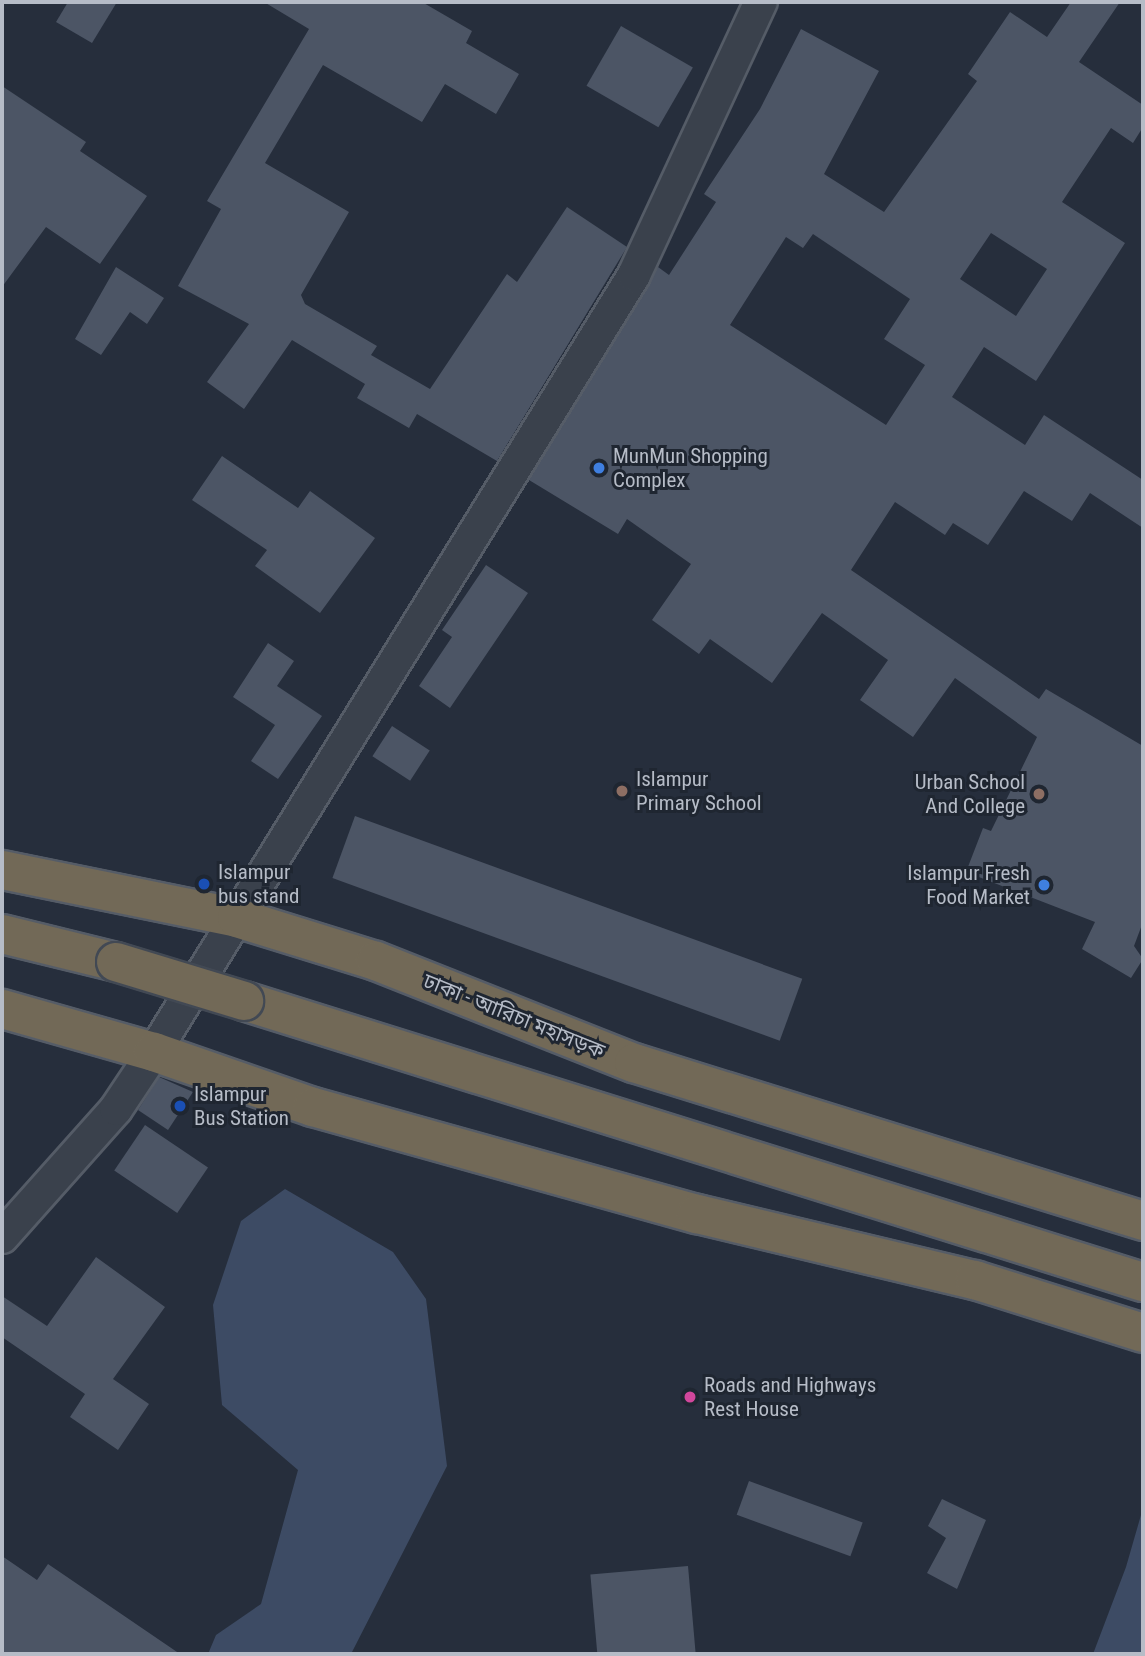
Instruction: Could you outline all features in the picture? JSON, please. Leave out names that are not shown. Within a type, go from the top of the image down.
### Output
[{"type":"highway","name":"ঢাকা - আরিচা মহাসড়ক","points":[[2,870],[237,918],[376,961],[634,1063],[1143,1221]]},
{"type":"highway","points":[[2,934],[116,962],[244,1001],[976,1233],[1143,1282]]},
{"type":"highway","points":[[2,1009],[154,1052],[313,1107],[696,1214],[975,1280],[1143,1333]]},
{"type":"street","points":[[2,1237],[116,1109],[154,1052],[635,275],[761,2]]},
{"type":"water","points":[[285,1189],[393,1252],[426,1299],[447,1466],[351,1654],[208,1654],[216,1635],[261,1604],[298,1470],[222,1405],[213,1305],[241,1221]]},
{"type":"water","points":[[1143,1508],[1143,1654],[1093,1654],[1126,1567]]},
{"type":"building","points":[[68,2],[117,2],[92,43],[56,22]]},
{"type":"building","points":[[264,2],[422,2],[472,31],[466,43],[519,74],[496,114],[445,84],[422,122],[323,65],[265,163],[349,212],[301,295],[305,304],[377,346],[371,355],[430,389],[507,274],[517,282],[567,207],[627,247],[497,461],[417,414],[409,428],[357,398],[365,384],[292,340],[244,409],[207,382],[249,324],[178,286],[221,209],[207,201],[309,29]]},
{"type":"building","points":[[1071,2],[1120,2],[1079,62],[1143,105],[1143,127],[1133,143],[1111,128],[1062,202],[1125,243],[1036,381],[984,347],[952,397],[1025,445],[1044,415],[1143,480],[1143,528],[1090,493],[1072,521],[1024,491],[988,545],[953,523],[945,535],[895,502],[851,570],[1039,699],[1046,689],[1143,746],[1143,922],[1134,946],[1143,959],[1131,978],[1082,949],[1095,922],[966,872],[983,828],[991,831],[1037,737],[955,678],[913,737],[860,700],[888,660],[822,613],[772,683],[710,639],[699,654],[652,620],[691,564],[627,519],[618,534],[529,480],[658,267],[669,275],[716,202],[704,194],[760,109],[801,29],[879,71],[824,174],[884,212],[977,81],[968,74],[1010,12],[1047,37]],"holes":[[[991,233],[1047,269],[1016,316],[960,279]],[[813,234],[910,299],[884,339],[925,365],[886,425],[730,325],[786,237],[803,248]]]},
{"type":"building","points":[[621,26],[693,68],[658,127],[586,86]]},
{"type":"building","points":[[2,86],[86,142],[80,151],[147,196],[100,264],[46,227],[2,287]]},
{"type":"building","points":[[116,267],[164,298],[147,324],[130,312],[101,355],[75,339]]},
{"type":"building","points":[[222,456],[298,508],[310,491],[375,538],[320,613],[255,566],[267,550],[192,500]]},
{"type":"building","points":[[486,565],[528,593],[450,708],[419,686],[452,637],[442,630]]},
{"type":"building","points":[[268,643],[294,661],[277,686],[322,716],[278,779],[251,761],[275,725],[233,697]]},
{"type":"building","points":[[392,726],[430,751],[410,781],[372,756]]},
{"type":"building","points":[[355,816],[802,979],[780,1041],[332,878]]},
{"type":"building","points":[[159,1077],[193,1092],[168,1130],[138,1110]]},
{"type":"building","points":[[145,1125],[208,1167],[177,1213],[114,1171]]},
{"type":"building","points":[[96,1257],[165,1307],[113,1379],[149,1404],[118,1450],[70,1417],[85,1394],[2,1337],[2,1296],[47,1326]]},
{"type":"building","points":[[749,1481],[863,1522],[850,1556],[737,1515]]},
{"type":"building","points":[[942,1499],[986,1520],[957,1589],[927,1573],[946,1538],[928,1526]]},
{"type":"building","points":[[2,1556],[37,1580],[48,1564],[180,1654],[2,1654]]},
{"type":"building","points":[[688,1566],[696,1654],[597,1654],[590,1575]]},
{"type":"place","name":"MunMun Shopping Complex","points":[[599,468]]},
{"type":"place","name":"Islampur Primary School","points":[[622,791]]},
{"type":"place","name":"Urban School And College","points":[[1039,794]]},
{"type":"place","name":"Islampur bus stand","points":[[204,884]]},
{"type":"place","name":"Islampur Fresh Food Market","points":[[1044,885]]},
{"type":"place","name":"Islampur Bus Station","points":[[180,1106]]},
{"type":"place","name":"Roads and Highways Rest House","points":[[690,1397]]}]
